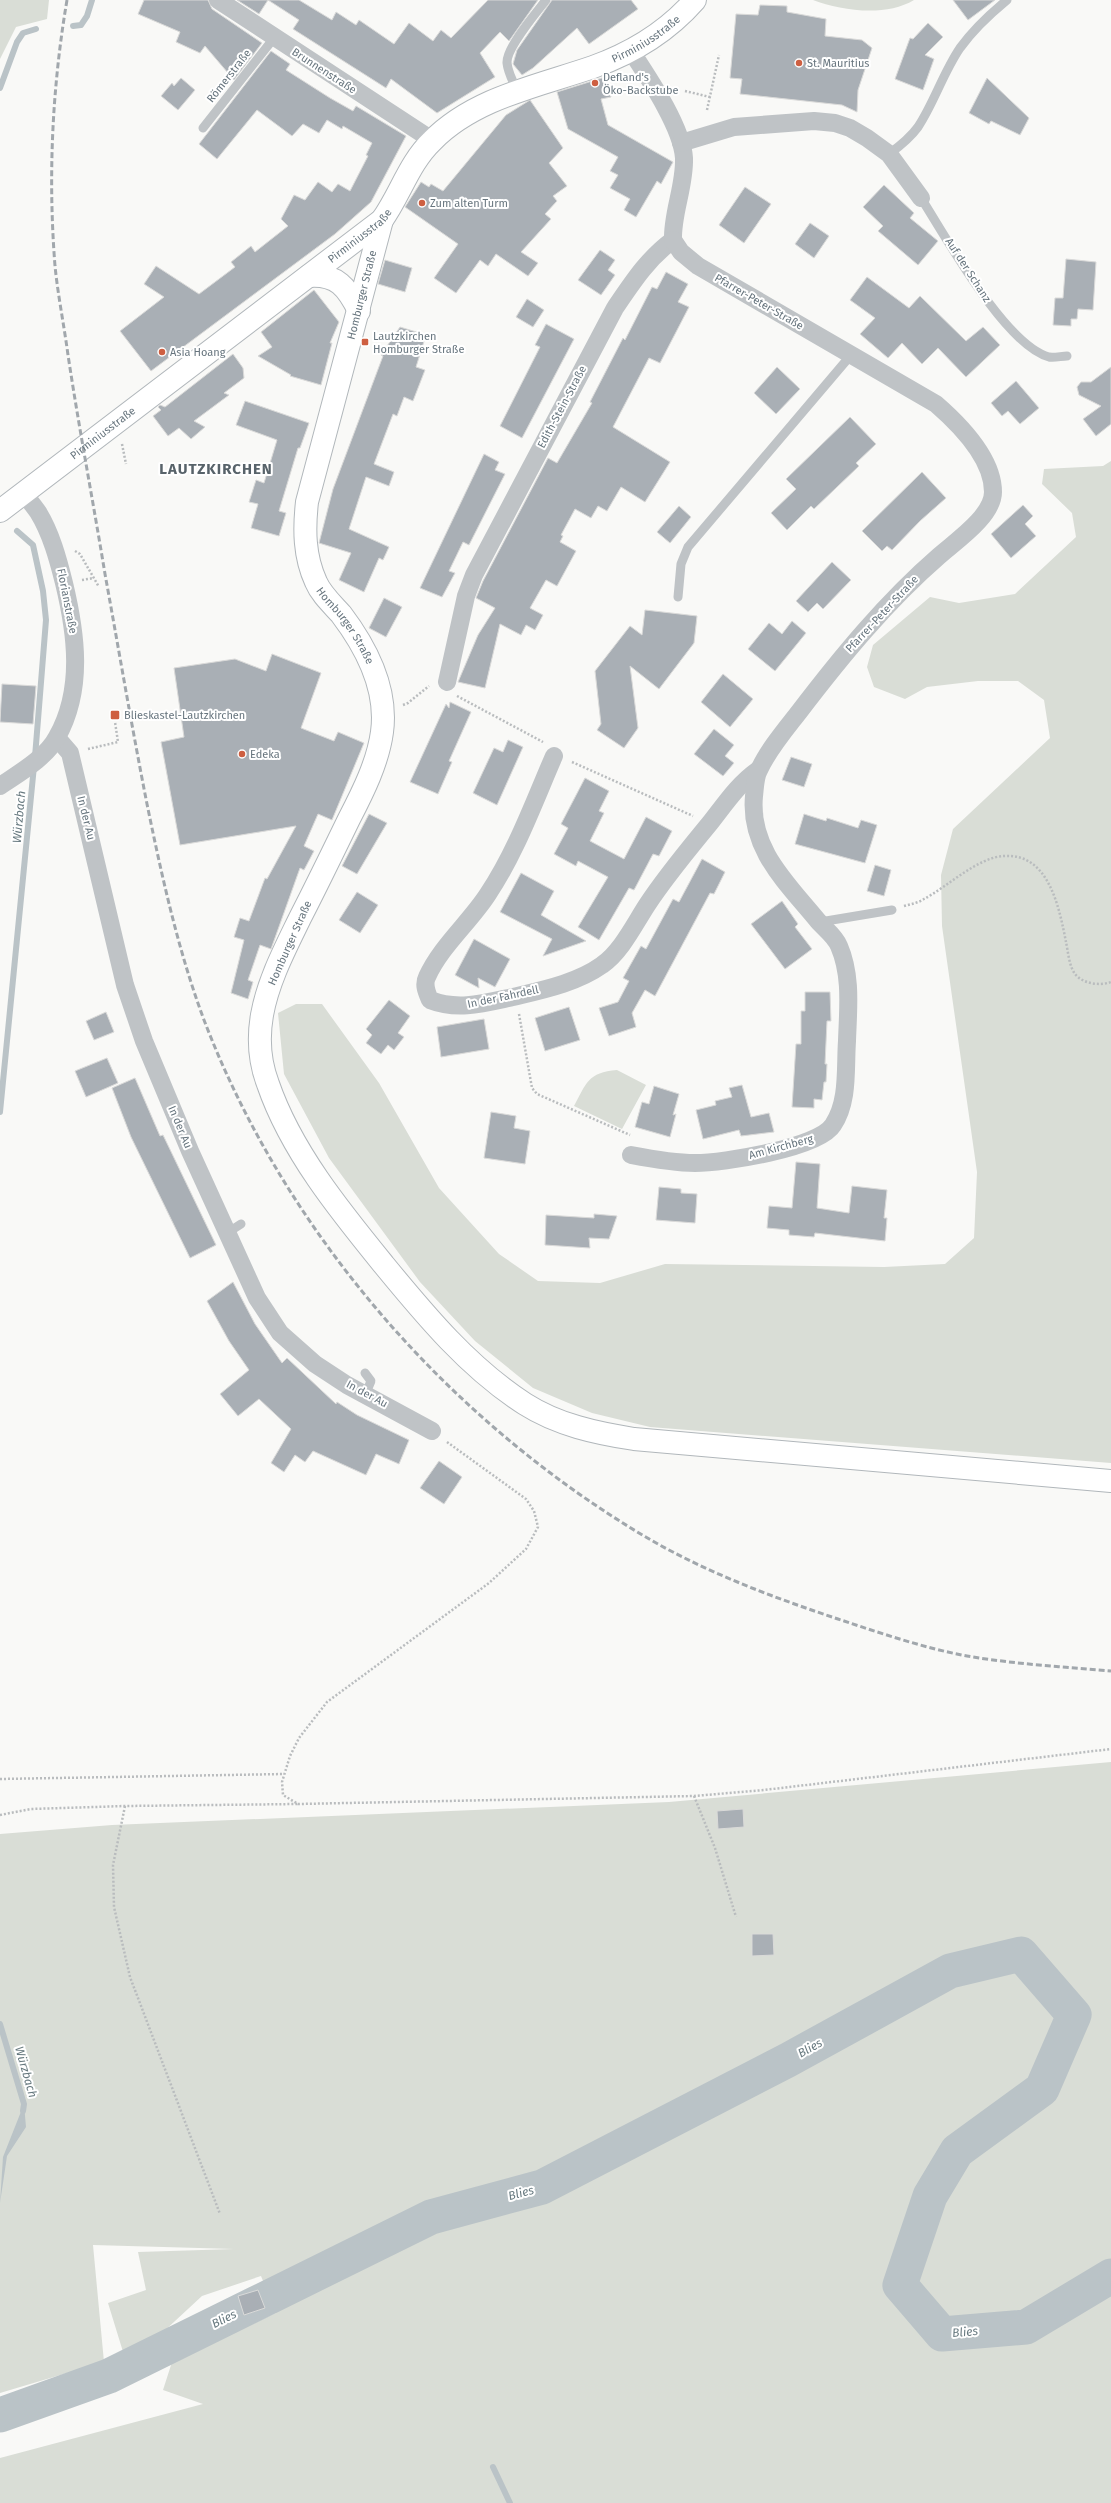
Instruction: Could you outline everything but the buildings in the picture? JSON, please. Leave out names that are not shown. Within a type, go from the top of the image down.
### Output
[{"type":"main road","name":"Pirminiusstraße","points":[[0,511],[382,220],[421,154],[432,140],[460,118],[518,92],[594,67],[631,51],[658,35],[695,0]]},
{"type":"main road","name":"Homburger Straße","points":[[382,220],[308,502],[304,529],[307,554],[315,580],[358,638],[368,655],[383,710],[382,732],[360,797],[288,941],[273,976],[261,1016],[261,1060],[270,1089],[303,1154],[345,1218],[418,1306],[466,1357],[526,1404],[564,1424],[634,1440],[1111,1481]]},
{"type":"main road","points":[[309,276],[322,275],[343,285],[359,311]]},
{"type":"street","name":"Brunnenstraße","points":[[218,0],[432,140]]},
{"type":"street","points":[[631,51],[670,117],[681,143],[684,158],[673,226],[673,240]]},
{"type":"street","name":"Auf der Schanz","points":[[681,143],[734,127],[814,121],[835,123],[850,128],[889,154],[921,198]]},
{"type":"street","name":"Pfarrer-Peter-Straße","points":[[673,240],[681,252],[698,266],[936,404],[963,428],[979,453],[990,475],[993,492],[991,505],[978,522],[923,570],[866,629],[817,688],[758,770],[752,812],[764,853],[820,922]]},
{"type":"street","name":"Edith-Stein-Straße","points":[[447,682],[466,596],[495,534],[615,308],[643,268],[658,251],[673,240]]},
{"type":"street","name":"Florianstraße","points":[[0,786],[26,769],[44,753],[57,738],[68,713],[74,683],[74,628],[58,561],[48,532],[38,511],[23,492]]},
{"type":"street","name":"In der Au","points":[[57,738],[70,753],[125,985],[144,1041],[234,1228],[257,1298],[280,1333],[315,1364],[347,1385],[366,1393],[432,1431]]},
{"type":"street","name":"In der Fahrdell","points":[[554,756],[504,867],[489,893],[434,963],[426,979],[426,990],[430,1000],[442,1004],[463,1006],[516,996],[584,975],[602,966],[614,955],[664,879],[743,781],[758,770]]},
{"type":"street","name":"Am Kirchberg","points":[[631,1155],[694,1163],[720,1162],[797,1145],[817,1138],[832,1128],[844,1096],[848,979],[837,942],[820,922]]},
{"type":"lane","points":[[518,92],[509,74],[506,61],[512,47],[546,0]]},
{"type":"lane","points":[[889,154],[906,142],[918,127],[942,78],[960,48],[986,18],[1008,0]]},
{"type":"lane","name":"Römerstraße","points":[[203,128],[274,38]]},
{"type":"lane","name":"Auf der Schanz","points":[[921,198],[995,310],[1019,338],[1035,350],[1050,357],[1067,356]]},
{"type":"lane","points":[[678,597],[681,564],[688,547],[851,355]]},
{"type":"lane","points":[[820,922],[892,910]]},
{"type":"lane","points":[[365,1373],[371,1382],[366,1393]]},
{"type":"path","points":[[706,110],[719,55]]},
{"type":"path","points":[[685,91],[710,97]]},
{"type":"path","points":[[447,682],[452,693],[460,699],[542,740],[554,756],[585,767],[709,824]]},
{"type":"path","points":[[70,753],[118,742],[115,722]]},
{"type":"path","points":[[892,910],[923,900],[987,860],[1002,856],[1018,856],[1030,861],[1043,871],[1060,912],[1068,954],[1075,974],[1087,982],[1102,985],[1111,982]]},
{"type":"path","points":[[516,996],[532,1088],[537,1094],[632,1136]]},
{"type":"path","points":[[298,1804],[283,1794],[284,1774],[299,1738],[327,1702],[489,1583],[526,1549],[538,1526],[534,1511],[526,1498],[432,1431]]},
{"type":"path","points":[[0,1815],[31,1810],[125,1806],[694,1796],[764,1790],[1111,1749]]},
{"type":"path","points":[[0,1779],[284,1774]]},
{"type":"path","points":[[694,1796],[715,1848],[736,1917]]},
{"type":"path","points":[[125,1806],[113,1865],[114,1907],[130,1977],[220,2214]]},
{"type":"shaded area","points":[[0,0],[49,0],[47,19],[16,27],[0,59]]},
{"type":"shaded area","points":[[813,0],[914,0],[890,9],[864,10],[837,7]]},
{"type":"shaded area","points":[[1111,461],[1111,1463],[650,1427],[592,1413],[533,1388],[475,1341],[420,1282],[329,1158],[284,1074],[278,1013],[296,1004],[322,1004],[379,1083],[439,1188],[499,1254],[538,1281],[600,1283],[665,1264],[884,1267],[945,1264],[974,1238],[977,1172],[942,926],[941,875],[953,829],[1050,738],[1044,700],[1018,681],[978,681],[927,687],[905,699],[874,687],[867,667],[873,645],[930,597],[959,603],[1015,594],[1076,537],[1072,513],[1042,484],[1044,469],[1103,466]]},
{"type":"shaded area","points":[[617,1070],[646,1085],[622,1129],[574,1106],[589,1080],[600,1073]]},
{"type":"shaded area","points":[[1111,1762],[1111,2503],[0,2503],[0,2458],[203,2404],[163,2390],[172,2362],[276,2313],[261,2276],[202,2296],[161,2334],[124,2355],[108,2303],[146,2290],[138,2252],[234,2249],[93,2245],[104,2362],[0,2393],[0,1834],[112,1825],[669,1802]]},
{"type":"shaded area","points":[[24,2104],[26,2127],[7,2156],[0,2203],[3,2157]]},
{"type":"waterway","name":"Würzbach","points":[[73,26],[81,25],[87,16],[92,0]]},
{"type":"waterway","name":"Würzbach","points":[[0,88],[17,42],[23,33],[36,29]]},
{"type":"waterway","name":"Würzbach","points":[[17,531],[33,545],[43,591],[46,620],[35,757]]},
{"type":"waterway","name":"Würzbach","points":[[0,1112],[34,766]]},
{"type":"waterway","name":"Blies","points":[[0,2415],[109,2376],[431,2217],[542,2187],[788,2060],[950,1971],[1021,1954],[1074,2015],[1042,2089],[957,2151],[930,2196],[900,2285],[942,2334],[1026,2327],[1111,2276]]},
{"type":"waterway","name":"Würzbach","points":[[0,2024],[24,2104],[23,2111]]},
{"type":"waterway","points":[[493,2467],[510,2503]]},
{"type":"railway","points":[[67,0],[58,66],[53,133],[52,200],[55,266],[77,410],[131,718],[147,804],[165,886],[186,967],[204,1020],[238,1099],[280,1174],[328,1246],[381,1314],[440,1378],[504,1436],[572,1489],[644,1536],[691,1561],[739,1583],[788,1602],[886,1635],[951,1653],[985,1659],[1111,1671]]},
{"type":"place","name":"St. Mauritius","points":[[799,63]]},
{"type":"place","name":"Defland's Öko-Backstube","points":[[595,83]]},
{"type":"place","name":"Zum alten Turm","points":[[422,203]]},
{"type":"place","name":"Lautzkirchen Homburger Straße","points":[[365,342]]},
{"type":"place","name":"Asia Hoang","points":[[162,352]]},
{"type":"place","name":"Blieskastel-Lautzkirchen","points":[[115,715]]},
{"type":"place","name":"Edeka","points":[[242,754]]},
{"type":"district","name":"LAUTZKIRCHEN","points":[[216,469]]}]
